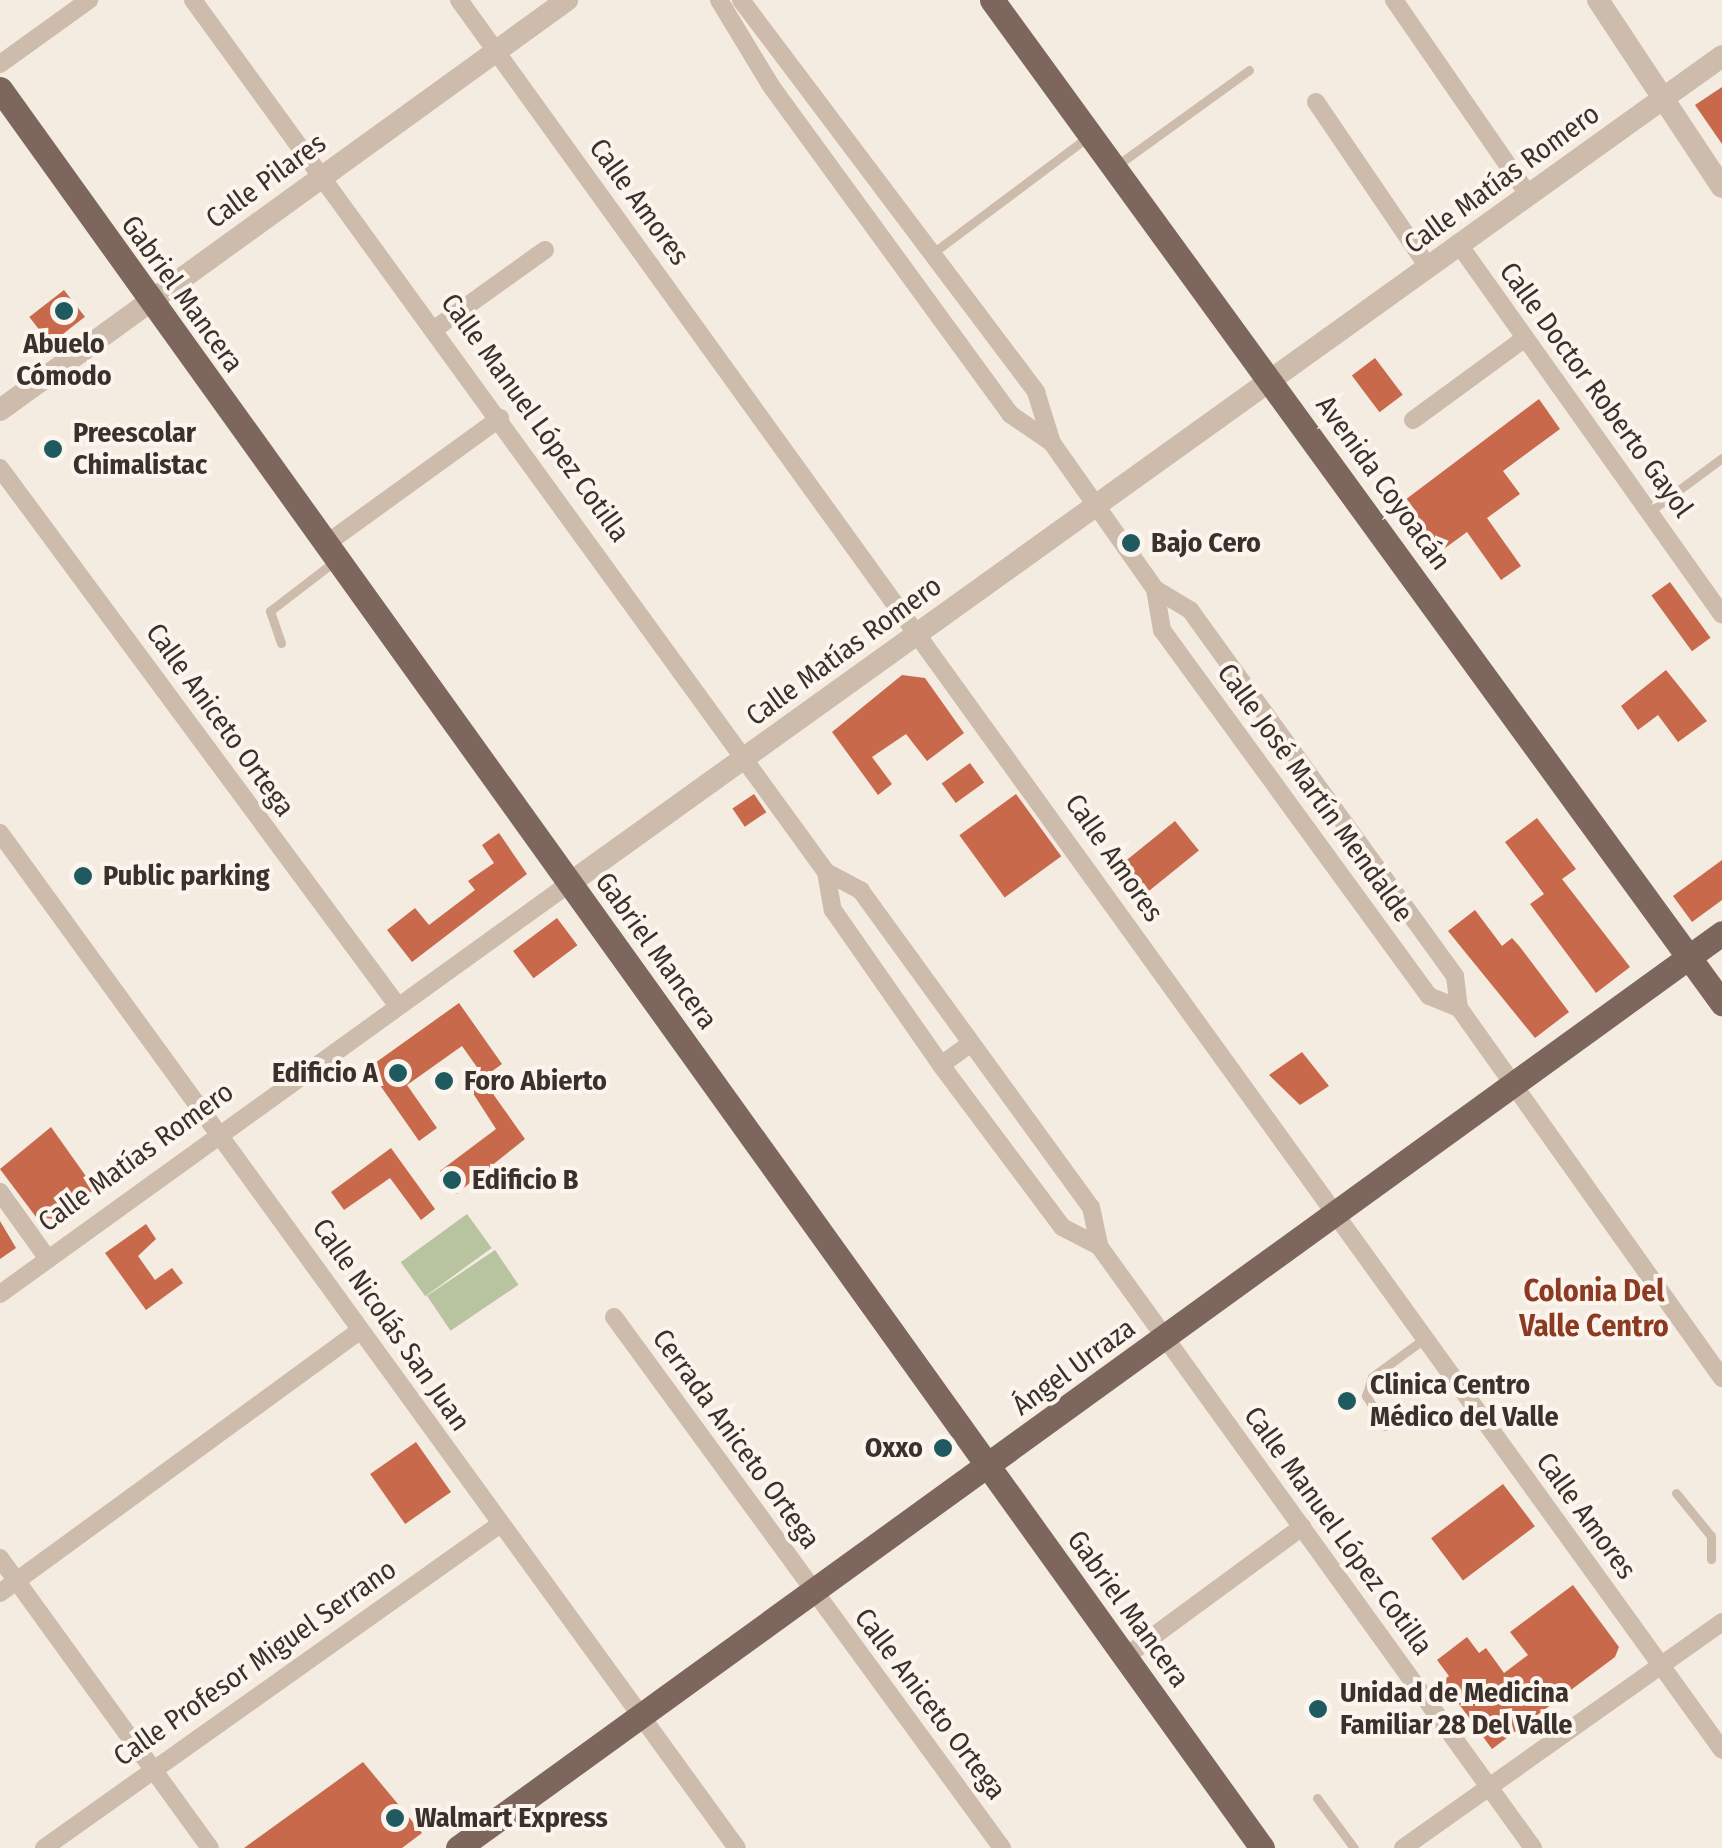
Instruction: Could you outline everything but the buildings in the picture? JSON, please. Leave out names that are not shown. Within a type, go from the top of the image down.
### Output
[{"type":"main road","name":"Avenida Coyoacán","points":[[992,0],[1722,1003]]},
{"type":"main road","name":"Gabriel Mancera","points":[[0,88],[1262,1848]]},
{"type":"main road","name":"Ángel Urraza","points":[[458,1848],[1722,933]]},
{"type":"street","points":[[0,64],[88,0]]},
{"type":"street","name":"Calle Manuel López Cotilla","points":[[193,0],[326,175],[746,758],[826,872],[833,910],[941,1065],[1062,1227],[1099,1246]]},
{"type":"street","name":"Calle Amores","points":[[459,0],[920,632],[1335,1216],[1722,1750]]},
{"type":"street","name":"Calle Pilares","points":[[4,399],[150,301],[568,0]]},
{"type":"street","name":"Calle José Martín Mendalde","points":[[719,0],[771,86],[1010,414],[1052,443]]},
{"type":"street","name":"Calle José Martín Mendalde","points":[[741,0],[796,67],[1036,392],[1052,443],[1155,590],[1154,611],[1174,646],[1430,996],[1459,1008]]},
{"type":"street","points":[[1394,0],[1529,196]]},
{"type":"street","points":[[1598,0],[1722,187]]},
{"type":"street","name":"Calle Matías Romero","points":[[0,1294],[396,1005],[1272,382],[1722,56]]},
{"type":"street","points":[[771,86],[796,67]]},
{"type":"street","points":[[1316,102],[1429,268]]},
{"type":"street","points":[[861,210],[887,190]]},
{"type":"street","name":"Calle Doctor Roberto Gayol","points":[[1460,246],[1722,614]]},
{"type":"street","points":[[436,328],[545,250]]},
{"type":"street","points":[[968,357],[996,337]]},
{"type":"street","points":[[1413,420],[1526,338]]},
{"type":"street","points":[[331,552],[500,418]]},
{"type":"street","name":"Calle Aniceto Ortega","points":[[0,468],[396,1005]]},
{"type":"street","name":"Calle José Martín Mendalde","points":[[1155,590],[1175,596],[1202,626],[1455,976],[1459,1008],[1722,1378]]},
{"type":"street","name":"Calle Nicolás San Juan","points":[[0,833],[222,1132],[359,1331],[737,1848]]},
{"type":"street","name":"Calle Manuel López Cotilla","points":[[826,872],[861,891],[1091,1207],[1099,1246],[1533,1848]]},
{"type":"street","points":[[941,1065],[971,1043]]},
{"type":"street","points":[[0,1192],[48,1259]]},
{"type":"street","name":"Cerrada Aniceto Ortega","points":[[614,1317],[813,1592]]},
{"type":"street","points":[[0,1593],[359,1331]]},
{"type":"street","name":"Calle Profesor Miguel Serrano","points":[[44,1848],[500,1525]]},
{"type":"street","points":[[1126,1657],[1302,1527]]},
{"type":"street","points":[[0,1558],[210,1848]]},
{"type":"street","name":"Calle Aniceto Ortega","points":[[813,1592],[1002,1848]]},
{"type":"street","points":[[1403,1848],[1722,1622]]},
{"type":"lane","points":[[1114,168],[1249,70]]},
{"type":"lane","points":[[934,252],[1090,136]]},
{"type":"lane","points":[[1649,512],[1722,458]]},
{"type":"lane","points":[[282,643],[270,610],[331,552]]},
{"type":"lane","points":[[1386,1426],[1366,1396],[1372,1377],[1424,1339]]},
{"type":"lane","points":[[1676,1493],[1712,1536],[1711,1558]]},
{"type":"lane","points":[[1317,1798],[1354,1848]]},
{"type":"green space","points":[[467,1214],[492,1248],[425,1296],[401,1262]]},
{"type":"green space","points":[[495,1250],[518,1285],[451,1331],[427,1296]]},
{"type":"place","name":"Abuelo Cómodo","points":[[64,311]]},
{"type":"place","name":"Preescolar Chimalistac","points":[[53,449]]},
{"type":"place","name":"Bajo Cero","points":[[1131,543]]},
{"type":"place","name":"Public parking","points":[[83,876]]},
{"type":"place","name":"Edificio A","points":[[398,1073]]},
{"type":"place","name":"Foro Abierto","points":[[444,1081]]},
{"type":"place","name":"Edificio B","points":[[452,1180]]},
{"type":"place","name":"Clinica Centro Médico del Valle","points":[[1347,1401]]},
{"type":"place","name":"Oxxo","points":[[943,1448]]},
{"type":"place","name":"Unidad de Medicina Familiar 28 Del Valle","points":[[1318,1709]]},
{"type":"place","name":"Walmart Express","points":[[395,1818]]},
{"type":"district","name":"Colonia Del Valle Centro","points":[[1594,1308]]}]
